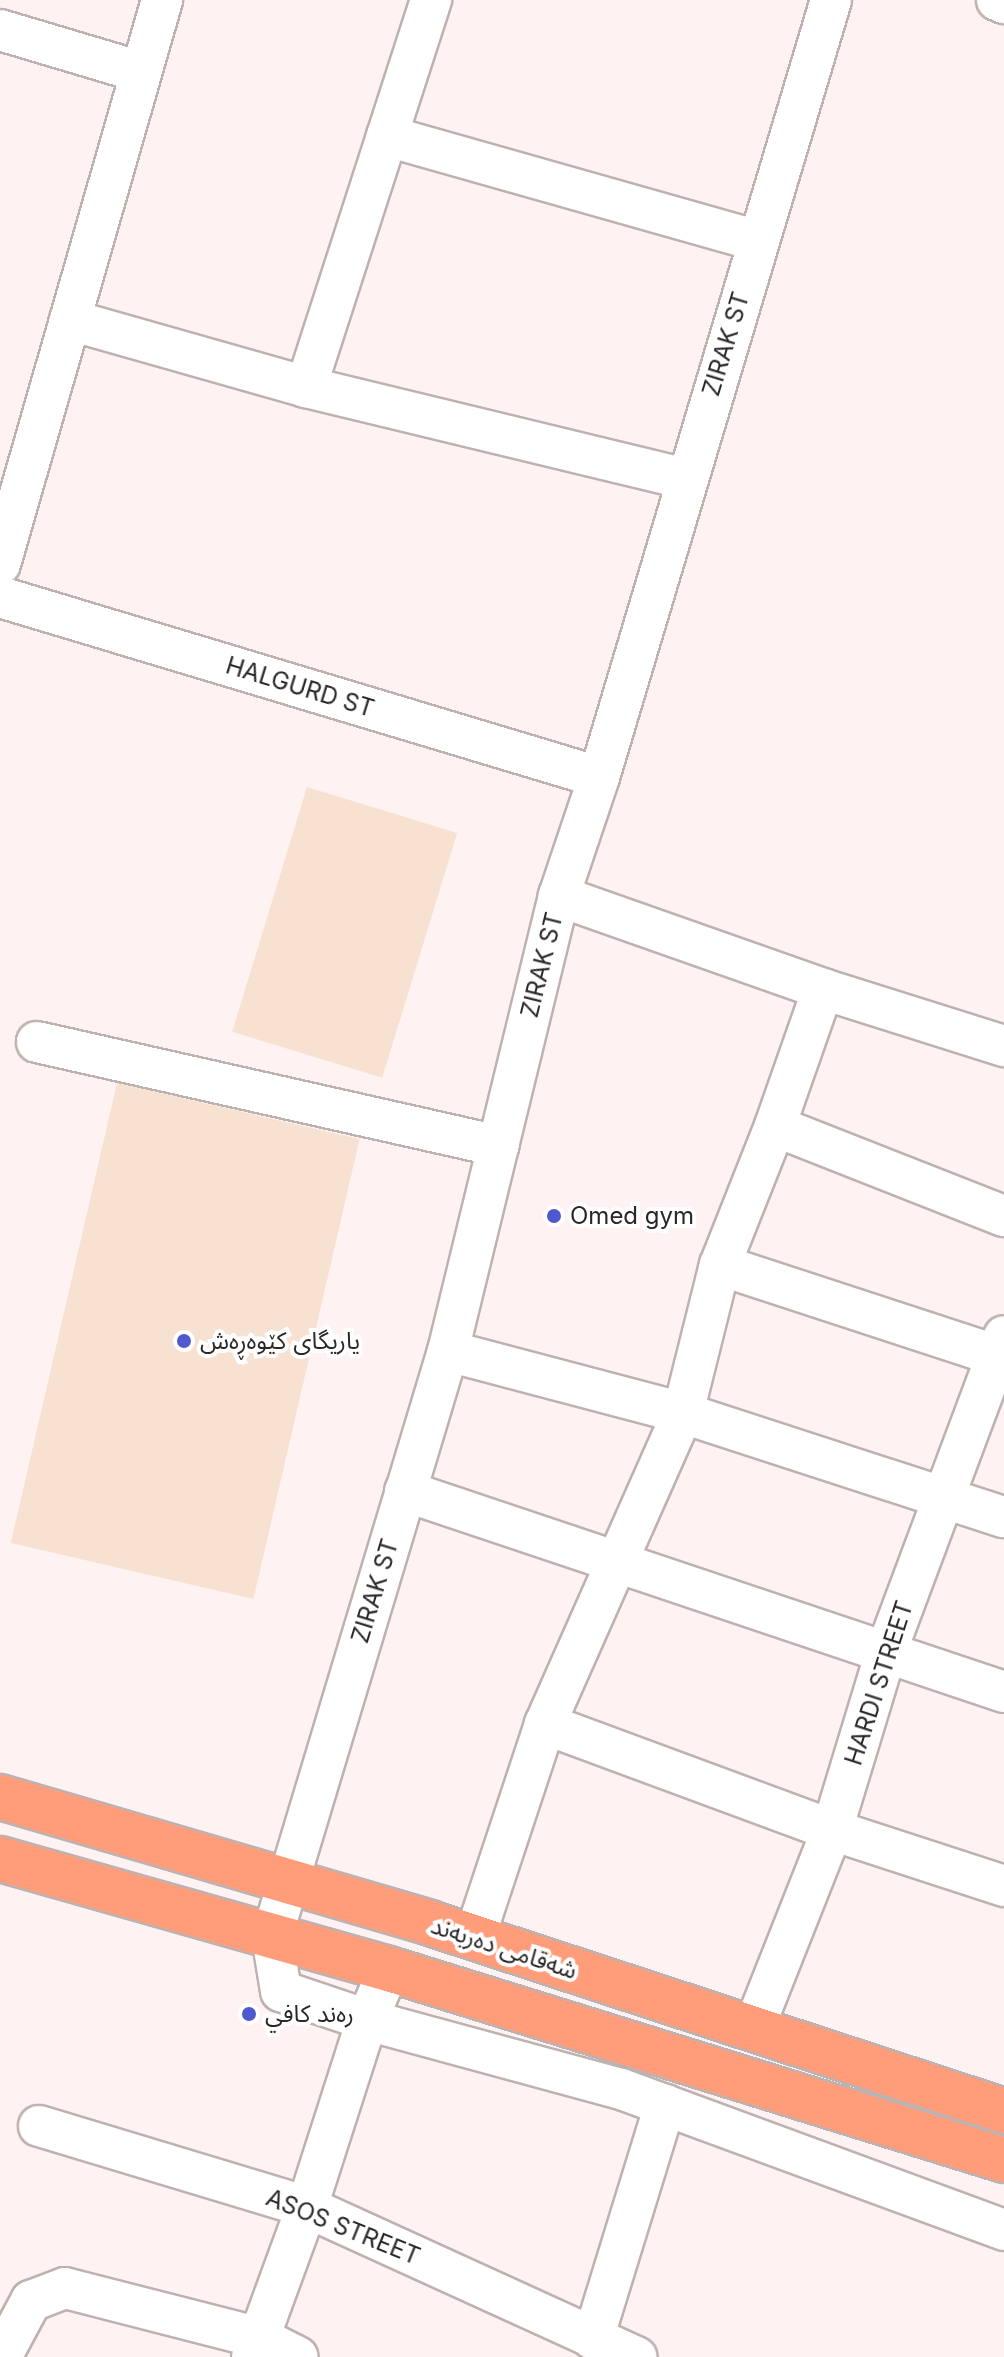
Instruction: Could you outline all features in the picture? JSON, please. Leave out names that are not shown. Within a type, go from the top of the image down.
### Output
[{"type":"highway","name":"شەقامی دەربەند","points":[[0,1797],[474,1939],[1004,2111]]},
{"type":"highway","points":[[0,1859],[389,1969],[1004,2160]]},
{"type":"street","points":[[0,564],[162,0]]},
{"type":"street","points":[[306,387],[431,0]]},
{"type":"street","name":"ZIRAK ST","points":[[272,1936],[448,1351],[559,896],[599,777],[831,0]]},
{"type":"street","points":[[997,0],[1004,3]]},
{"type":"street","points":[[0,30],[141,72]]},
{"type":"street","points":[[387,136],[758,241]]},
{"type":"street","points":[[70,320],[306,387],[686,479]]},
{"type":"street","name":"HALGURD ST","points":[[0,597],[599,777]]},
{"type":"street","points":[[559,896],[823,989],[1004,1046]]},
{"type":"street","points":[[474,1939],[545,1724],[683,1413],[720,1265],[775,1126],[823,989]]},
{"type":"street","points":[[37,1042],[498,1146]]},
{"type":"street","points":[[775,1126],[1004,1216]]},
{"type":"street","points":[[720,1265],[1001,1349]]},
{"type":"street","name":"HARDI STREET","points":[[753,2030],[832,1830],[886,1652],[1001,1349]]},
{"type":"street","points":[[448,1351],[683,1413],[1004,1517]]},
{"type":"street","points":[[405,1491],[619,1561],[728,1602],[1004,1692]]},
{"type":"street","points":[[545,1724],[832,1830],[1004,1886]]},
{"type":"street","points":[[272,1936],[281,1991],[367,2020],[621,2089],[1004,2230]]},
{"type":"street","points":[[256,2348],[307,2207],[367,2020],[389,1969]]},
{"type":"street","points":[[593,2339],[665,2105]]},
{"type":"street","name":"ASOS STREET","points":[[39,2126],[307,2207],[636,2357]]},
{"type":"street","points":[[1,2357],[31,2301],[65,2288],[256,2348],[298,2357]]},
{"type":"shaded area","points":[[307,787],[457,833],[382,1078],[232,1032]]},
{"type":"shaded area","name":"یاریگای کێوەڕەش","points":[[117,1083],[360,1139],[253,1599],[11,1543]]},
{"type":"place","name":"Omed gym","points":[[554,1216]]},
{"type":"place","name":"یاریگای کێوەڕەش","points":[[184,1341]]},
{"type":"place","name":"رەند کافي","points":[[249,2014]]}]
